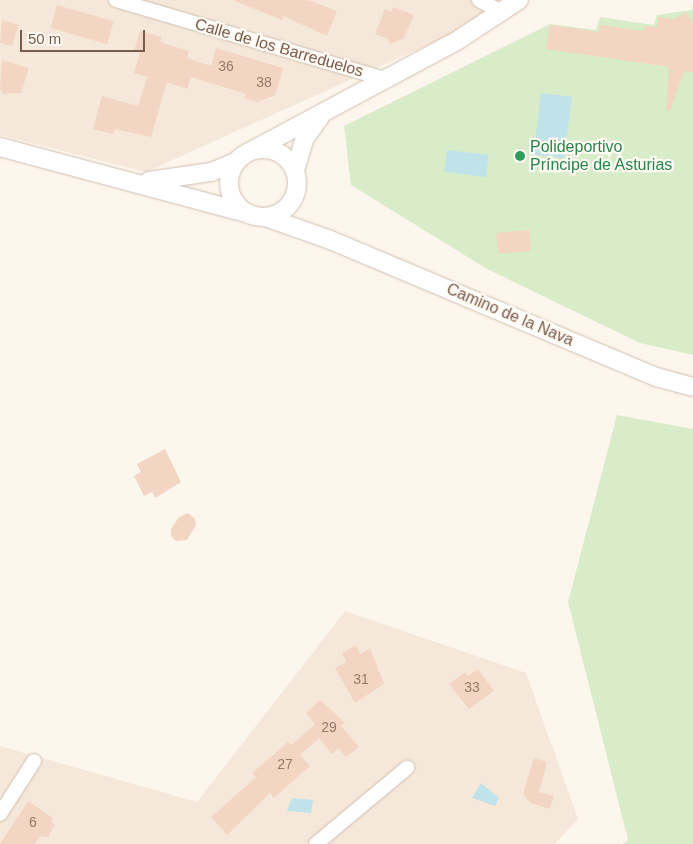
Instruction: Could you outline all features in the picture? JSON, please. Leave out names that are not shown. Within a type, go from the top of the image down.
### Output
[{"type":"street","name":"Calle de los Barreduelos","points":[[116,0],[385,79]]},
{"type":"street","points":[[479,0],[500,11]]},
{"type":"street","points":[[134,182],[211,172],[236,162],[255,149],[458,40],[519,0]]},
{"type":"street","points":[[0,147],[268,218],[285,210],[296,195],[295,170],[305,138],[323,114]]},
{"type":"street","points":[[255,149],[265,148],[283,155],[295,170]]},
{"type":"street","points":[[236,162],[229,178],[230,194],[243,212]]},
{"type":"street","name":"Camino de la Nava","points":[[296,195],[304,218],[328,239]]},
{"type":"street","name":"Camino de la Nava","points":[[268,218],[328,239],[656,377],[693,386]]},
{"type":"street","points":[[0,814],[34,761]]},
{"type":"street","points":[[316,844],[407,768]]},
{"type":"shaded area","points":[[0,0],[527,0],[146,172],[0,135]]},
{"type":"shaded area","points":[[345,611],[526,673],[578,819],[555,844],[0,844],[0,746],[197,802]]},
{"type":"green space","name":"Polideportivo Príncipe de Asturias","points":[[693,3],[693,355],[640,343],[487,269],[351,185],[344,126],[550,24],[596,30],[600,17],[654,25],[657,15],[692,10]]},
{"type":"green space","points":[[617,415],[693,429],[693,844],[623,844],[628,840],[568,602]]},
{"type":"water","points":[[541,93],[572,97],[564,158],[533,155]]},
{"type":"water","points":[[447,150],[489,155],[486,177],[444,172]]},
{"type":"water","points":[[481,783],[499,798],[495,806],[472,798]]},
{"type":"water","points":[[292,798],[313,800],[311,813],[287,811]]},
{"type":"building","points":[[233,0],[308,0],[337,11],[327,36],[283,16],[282,20]]},
{"type":"building","points":[[57,5],[114,21],[107,44],[50,28]]},
{"type":"building","points":[[393,7],[414,15],[404,38],[390,44],[388,39],[375,34],[385,9],[391,12]]},
{"type":"building","points":[[686,12],[693,23],[693,72],[684,71],[670,111],[666,110],[669,67],[546,49],[550,25],[599,32],[600,25],[643,31],[644,26],[657,27],[658,17],[674,19]]},
{"type":"building","points":[[2,20],[19,25],[12,46],[0,43]]},
{"type":"building","points":[[140,31],[162,37],[160,42],[189,51],[187,58],[211,66],[216,48],[283,68],[275,95],[258,102],[244,98],[246,94],[191,77],[187,89],[167,82],[151,137],[115,129],[113,134],[93,129],[102,96],[138,106],[147,77],[134,73],[140,53],[134,51]]},
{"type":"building","points":[[2,60],[29,68],[21,93],[3,94],[0,89]]},
{"type":"building","points":[[529,230],[531,251],[498,254],[496,233]]},
{"type":"building","points":[[165,449],[181,482],[155,498],[152,492],[144,496],[134,476],[141,472],[137,464]]},
{"type":"building","points":[[188,513],[195,519],[196,525],[187,540],[176,541],[171,536],[171,529],[179,517]]},
{"type":"building","points":[[356,645],[360,654],[370,648],[384,684],[355,703],[335,668],[346,662],[342,653]]},
{"type":"building","points":[[478,669],[494,691],[469,709],[449,684],[465,672],[468,676]]},
{"type":"building","points":[[320,700],[345,723],[341,726],[359,747],[346,757],[339,748],[332,754],[319,738],[300,755],[310,766],[274,798],[270,793],[227,835],[211,817],[256,777],[252,773],[288,742],[291,745],[315,724],[306,713]]},
{"type":"building","points":[[534,758],[547,762],[539,792],[554,796],[550,809],[530,803],[523,794]]},
{"type":"building","points":[[28,801],[53,818],[51,821],[55,824],[48,837],[40,836],[35,844],[0,844]]},
{"type":"place","name":"Polideportivo Príncipe de Asturias","points":[[520,156]]}]
